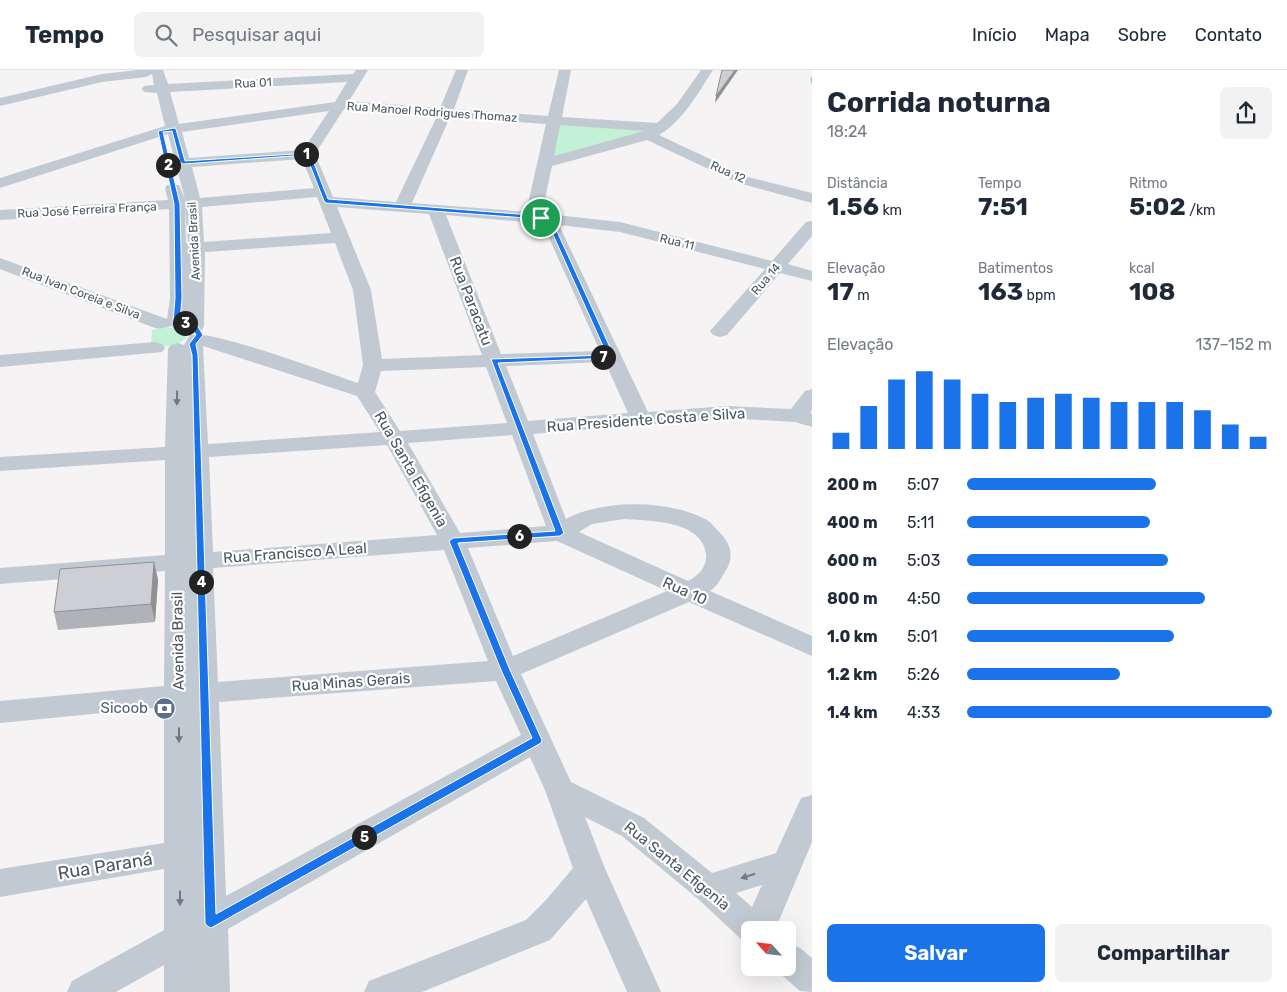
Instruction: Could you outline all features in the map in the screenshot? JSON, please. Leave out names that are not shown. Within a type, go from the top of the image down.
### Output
[{"type":"street","points":[[402,207],[445,113],[462,70]]},
{"type":"street","points":[[565,70],[536,208],[541,218],[552,227],[641,419]]},
{"type":"street","points":[[544,163],[648,135],[662,128],[675,117],[707,70]]},
{"type":"street","points":[[0,102],[102,78],[149,71]]},
{"type":"street","name":"Avenida Brasil","points":[[149,71],[167,130],[177,204],[179,336],[187,451],[194,851],[180,940],[182,992]]},
{"type":"street","points":[[308,154],[360,74]]},
{"type":"street","name":"Rua 01","points":[[156,89],[360,74]]},
{"type":"street","name":"Rua Manoel Rodrigues Thomaz","points":[[0,183],[167,130],[340,105],[662,128]]},
{"type":"street","name":"Avenida Brasil","points":[[167,130],[183,162],[194,203],[196,248],[179,336]]},
{"type":"street","name":"Rua 12","points":[[648,135],[743,180],[812,198]]},
{"type":"street","points":[[183,162],[308,154]]},
{"type":"street","points":[[0,361],[179,336],[219,344],[365,392],[373,365],[362,290],[308,154]]},
{"type":"street","name":"Rua José Ferreira França","points":[[0,215],[324,196],[436,210]]},
{"type":"street","name":"Rua 11","points":[[436,210],[541,218],[620,227],[812,276]]},
{"type":"street","name":"Rua Paracatu","points":[[436,210],[560,533]]},
{"type":"street","name":"Rua 14","points":[[720,331],[812,226]]},
{"type":"street","points":[[177,249],[341,237]]},
{"type":"street","name":"Rua Ivan Coreia e Silva","points":[[1,268],[179,336]]},
{"type":"street","points":[[373,365],[611,356]]},
{"type":"street","name":"Rua Santa Efigenia","points":[[365,392],[394,438],[453,541],[505,670],[560,790],[633,827],[746,921]]},
{"type":"street","points":[[804,419],[812,395]]},
{"type":"street","name":"Rua Presidente Costa e Silva","points":[[0,464],[394,438],[727,412],[804,419]]},
{"type":"street","name":"Rua Minas Gerais","points":[[0,712],[191,694],[505,670],[688,592],[708,581],[719,562],[717,545],[698,525],[665,514],[624,512],[586,518],[560,533]]},
{"type":"street","name":"Rua Francisco A Leal","points":[[0,576],[560,533]]},
{"type":"street","name":"Rua 10","points":[[560,533],[812,647]]},
{"type":"street","points":[[84,992],[537,740]]},
{"type":"street","points":[[560,790],[590,871],[644,992]]},
{"type":"street","points":[[760,921],[812,806]]},
{"type":"street","name":"Avenida Brasil","points":[[194,851],[211,923],[213,992]]},
{"type":"street","name":"Rua Paraná","points":[[0,883],[194,851]]},
{"type":"street","points":[[708,888],[788,863]]},
{"type":"street","points":[[381,992],[538,930],[558,910],[590,871]]},
{"type":"street","points":[[796,966],[812,980]]},
{"type":"green space","points":[[559,124],[650,130],[553,157]]},
{"type":"green space","points":[[167,327],[184,331],[187,334],[186,338],[178,344],[169,346],[151,343],[152,330]]},
{"type":"building","points":[[722,70],[735,70],[716,96]]},
{"type":"building","points":[[154,562],[151,604],[54,612],[60,569]]},
{"type":"place","name":"Sicoob","points":[[164,708]]},
{"type":"route","points":[[174,129],[183,162],[308,154],[326,201],[541,218],[552,227],[611,356],[494,361],[560,533],[453,541],[505,670],[537,740],[211,923],[198,450],[193,344],[199,335],[195,326],[176,322],[178,298],[177,204],[160,131],[174,129]]}]
